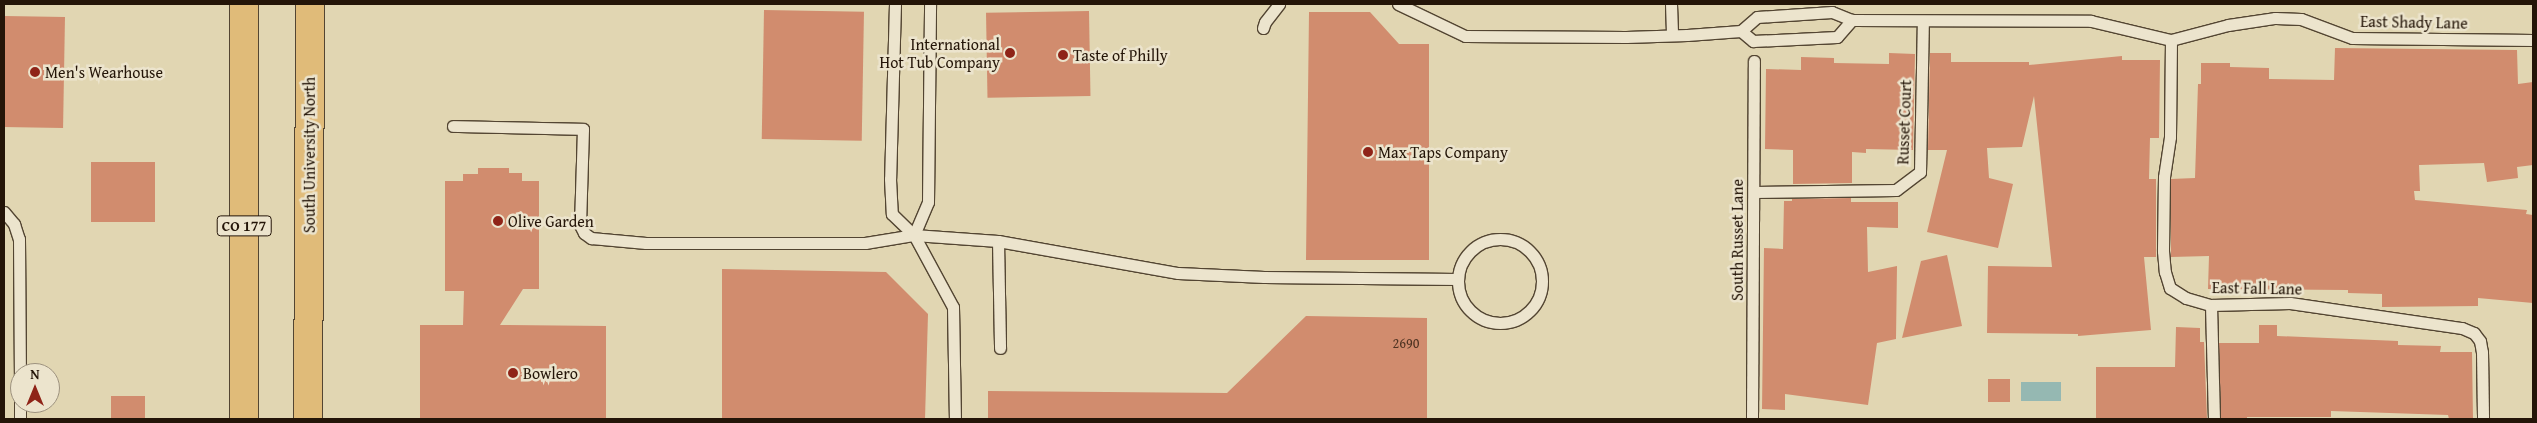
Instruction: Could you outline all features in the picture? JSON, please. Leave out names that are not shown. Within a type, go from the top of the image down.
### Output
[{"type":"main road","name":"CO 177","points":[[244,4],[244,419]]},
{"type":"main road","name":"South University North","points":[[308,419],[310,4]]},
{"type":"lane","points":[[896,4],[890,179],[892,214],[914,236],[953,307],[955,419]]},
{"type":"lane","points":[[914,236],[928,202],[930,4]]},
{"type":"lane","points":[[1263,28],[1265,22],[1279,4]]},
{"type":"lane","points":[[1398,4],[1465,36],[1626,37],[1741,31],[1753,41],[1837,37],[1852,20]]},
{"type":"lane","points":[[1671,4],[1672,35]]},
{"type":"lane","name":"East Shady Lane","points":[[1741,31],[1757,17],[1832,12],[1852,20],[1923,22],[2090,21],[2171,40],[2228,25],[2275,18],[2301,19],[2352,38],[2533,40]]},
{"type":"lane","name":"Russet Court","points":[[1754,192],[1896,190],[1920,172],[1923,22]]},
{"type":"lane","name":"East Fall Lane","points":[[2171,40],[2170,137],[2164,177],[2165,272],[2170,288],[2186,298],[2211,305],[2290,303],[2462,328],[2474,333],[2480,341],[2482,352],[2483,419]]},
{"type":"lane","name":"South Russet Lane","points":[[1752,419],[1754,61]]},
{"type":"lane","points":[[453,126],[584,129],[580,225],[584,233],[591,238],[646,243],[855,243],[914,236],[998,241],[1178,273],[1264,277],[1457,279]]},
{"type":"lane","points":[[4,212],[14,224],[19,239],[20,363]]},
{"type":"lane","points":[[1494,239],[1510,240],[1523,245],[1534,255],[1541,268],[1543,283],[1540,296],[1528,312],[1511,322],[1498,324],[1484,321],[1473,314],[1464,304],[1458,292],[1457,279],[1460,264],[1468,252],[1480,243],[1494,239]]},
{"type":"lane","points":[[998,241],[1000,348]]},
{"type":"lane","points":[[2211,305],[2214,419]]},
{"type":"water","points":[[2021,382],[2061,382],[2061,401],[2021,401]]},
{"type":"building","points":[[764,10],[864,12],[862,141],[762,139]]},
{"type":"building","points":[[1089,11],[1090,96],[987,98],[986,13]]},
{"type":"building","name":"Max Taps Company","points":[[1309,12],[1370,12],[1399,44],[1429,44],[1429,260],[1306,260]]},
{"type":"building","name":"Men's Wearhouse","points":[[5,16],[65,17],[63,128],[4,127]]},
{"type":"building","points":[[2335,48],[2517,50],[2518,84],[2533,82],[2533,165],[2517,167],[2518,178],[2487,182],[2484,163],[2419,165],[2420,191],[2414,191],[2415,200],[2527,210],[2526,214],[2533,215],[2533,303],[2478,298],[2478,306],[2382,307],[2382,294],[2348,293],[2348,290],[2208,289],[2209,256],[2171,257],[2171,179],[2195,178],[2198,84],[2201,84],[2201,63],[2230,63],[2230,67],[2269,68],[2269,79],[2334,80]]},
{"type":"building","points":[[1889,53],[1915,54],[1913,150],[1866,149],[1866,153],[1852,152],[1852,183],[1793,184],[1793,150],[1765,149],[1766,69],[1801,70],[1801,57],[1834,58],[1834,63],[1889,64]]},
{"type":"building","points":[[1930,53],[1951,53],[1951,62],[2029,62],[2029,65],[2122,56],[2122,60],[2160,60],[2159,138],[2150,138],[2149,179],[2156,179],[2156,257],[2144,257],[2151,330],[2078,336],[2078,334],[1987,333],[1988,266],[2052,267],[2034,96],[2022,147],[1987,148],[1989,178],[2013,184],[1998,248],[1927,232],[1947,150],[1928,150]]},
{"type":"building","points":[[91,162],[155,162],[155,222],[91,222]]},
{"type":"building","points":[[478,168],[509,168],[509,173],[522,173],[522,181],[539,181],[539,289],[523,289],[500,325],[606,326],[606,419],[420,419],[420,325],[463,325],[464,291],[445,291],[445,181],[463,181],[463,174],[478,174]]},
{"type":"building","points":[[1851,198],[1851,202],[1898,202],[1898,228],[1867,227],[1868,272],[1897,266],[1896,339],[1877,343],[1868,405],[1785,394],[1785,410],[1762,409],[1764,248],[1783,249],[1784,201],[1792,201],[1792,199]]},
{"type":"building","points":[[1947,255],[1962,326],[1902,338],[1921,261]]},
{"type":"building","points":[[722,269],[886,272],[928,314],[925,419],[722,419]]},
{"type":"building","points":[[1306,316],[1427,318],[1427,419],[988,419],[988,391],[1227,393]]},
{"type":"building","points":[[2259,325],[2277,325],[2277,336],[2398,341],[2398,345],[2441,346],[2440,352],[2472,352],[2473,419],[2449,419],[2448,415],[2331,411],[2331,417],[2247,417],[2247,419],[2221,419],[2219,343],[2259,343]]},
{"type":"building","points":[[2176,327],[2200,328],[2200,342],[2204,342],[2207,419],[2096,419],[2096,367],[2175,367]]},
{"type":"building","points":[[1988,379],[2010,379],[2010,402],[1988,402]]},
{"type":"building","points":[[111,396],[145,396],[145,419],[111,419]]},
{"type":"place","name":"International Hot Tub Company","points":[[1010,53]]},
{"type":"place","name":"Taste of Philly","points":[[1063,55]]},
{"type":"place","name":"Men's Wearhouse","points":[[35,72]]},
{"type":"place","name":"Max Taps Company","points":[[1368,152]]},
{"type":"place","name":"Olive Garden","points":[[498,221]]},
{"type":"place","name":"Bowlero","points":[[513,373]]}]
